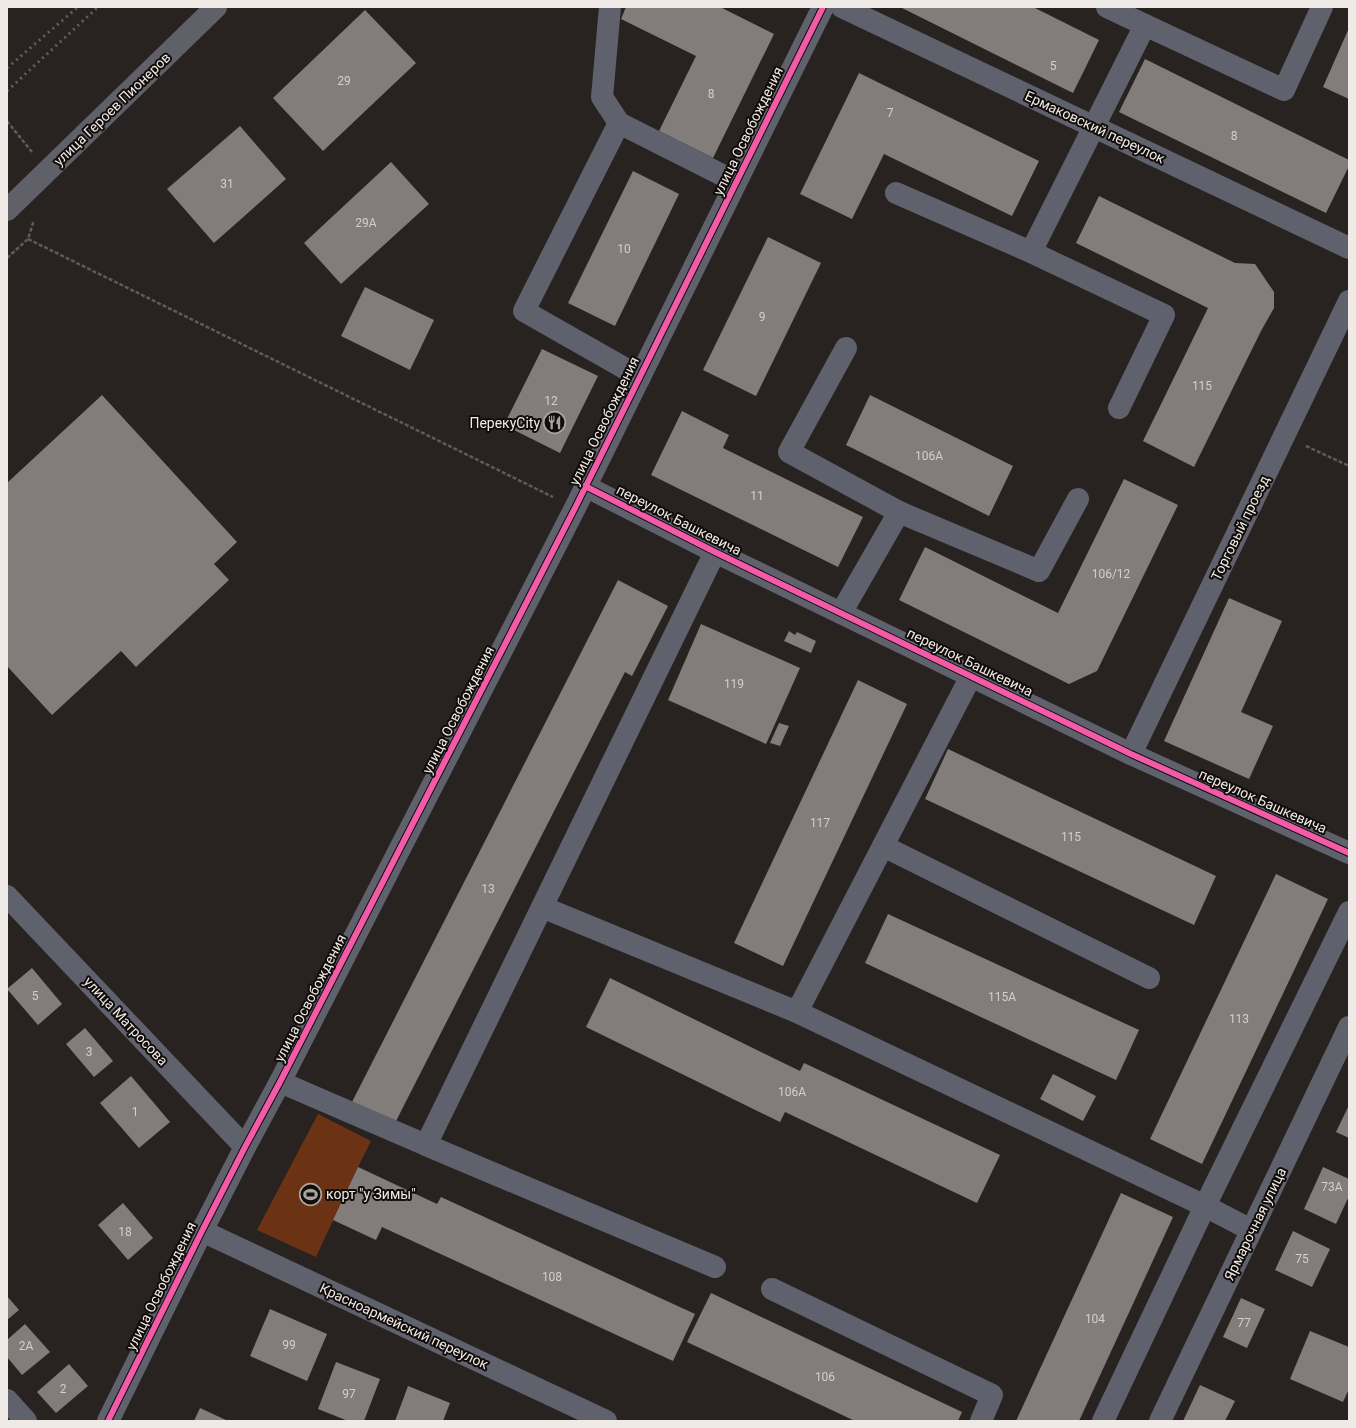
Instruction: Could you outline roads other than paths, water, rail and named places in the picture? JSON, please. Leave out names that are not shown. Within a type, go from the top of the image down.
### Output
[{"type":"main road","name":"улица Героев Пионеров","points":[[7,210],[216,7]]},
{"type":"street","points":[[610,7],[602,97],[619,123],[736,182]]},
{"type":"street","name":"улица Освобождения","points":[[108,1421],[202,1231],[575,508],[823,7]]},
{"type":"street","name":"Ермаковский переулок","points":[[842,7],[1349,248]]},
{"type":"street","points":[[1107,7],[1284,90],[1322,7]]},
{"type":"street","points":[[1031,252],[1145,26]]},
{"type":"street","points":[[619,123],[524,312],[640,377]]},
{"type":"street","points":[[896,193],[1031,252],[1164,315],[1119,408]]},
{"type":"street","name":"Торговый проезд","points":[[1131,754],[1349,301]]},
{"type":"street","points":[[846,348],[789,452],[899,512],[1040,571],[1078,499]]},
{"type":"street","name":"переулок Башкевича","points":[[585,486],[715,552],[1131,754],[1349,853]]},
{"type":"street","points":[[841,613],[899,512]]},
{"type":"street","points":[[426,1145],[715,552]]},
{"type":"street","points":[[797,1012],[971,676]]},
{"type":"street","points":[[883,846],[1149,978]]},
{"type":"street","name":"улица Матросова","points":[[7,896],[245,1147]]},
{"type":"street","points":[[542,907],[797,1012],[1205,1206],[1251,1230]]},
{"type":"street","points":[[1103,1421],[1205,1206],[1349,912]]},
{"type":"street","name":"Ярмарочная улица","points":[[1160,1421],[1349,1027]]},
{"type":"street","points":[[280,1082],[715,1267]]},
{"type":"street","name":"Красноармейский переулок","points":[[202,1231],[606,1421]]},
{"type":"street","points":[[772,1289],[992,1394],[982,1421]]},
{"type":"street","points":[[7,1400],[26,1421]]},
{"type":"railway","points":[[7,68],[78,7]]},
{"type":"railway","points":[[7,91],[98,7]]},
{"type":"place","name":"ПерекуCity","points":[[555,423]]},
{"type":"place","name":"корт \"у Зимы\"","points":[[311,1194]]}]
